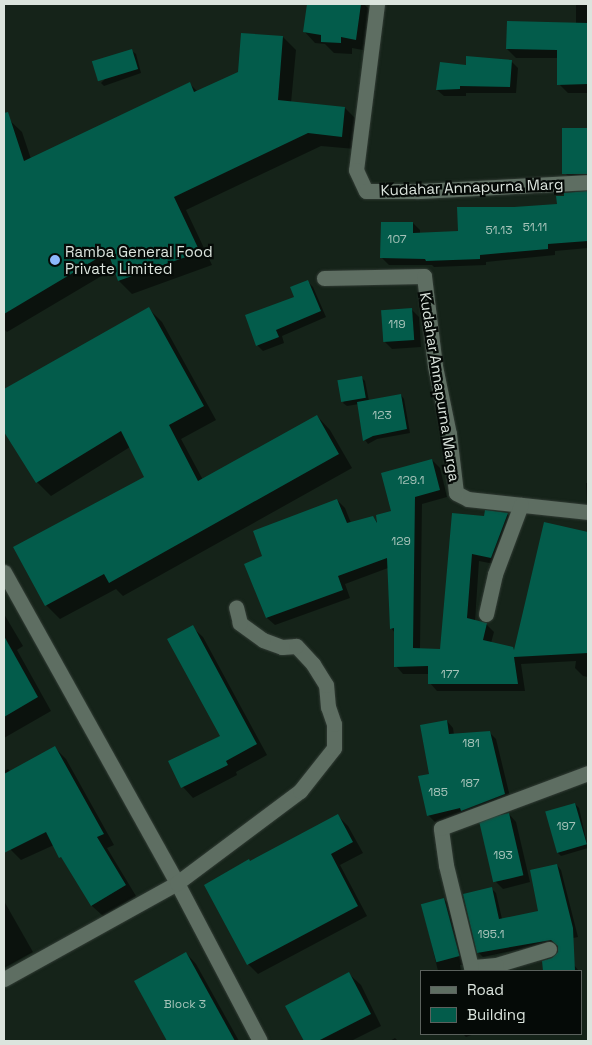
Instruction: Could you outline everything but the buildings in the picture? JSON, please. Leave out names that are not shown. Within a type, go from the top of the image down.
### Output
[{"type":"street","name":"Kudahar Annapurna Marg","points":[[376,4],[356,170],[366,191],[418,191],[588,182]]},
{"type":"street","name":"Kudahar Annapurna Marga","points":[[324,278],[424,276],[435,366],[450,434],[456,493],[468,499],[588,512]]},
{"type":"street","points":[[486,614],[495,574],[521,505]]},
{"type":"street","points":[[4,572],[178,883],[260,1041]]},
{"type":"street","points":[[4,979],[178,883],[300,791],[334,748],[334,724],[328,707],[326,685],[313,664],[296,646],[282,647],[264,640],[248,629],[240,623],[236,607]]},
{"type":"street","points":[[549,949],[496,965],[471,967],[446,865],[440,828],[588,773]]},
{"type":"place","name":"Ramba General Food Private Limited","points":[[55,260]]}]
